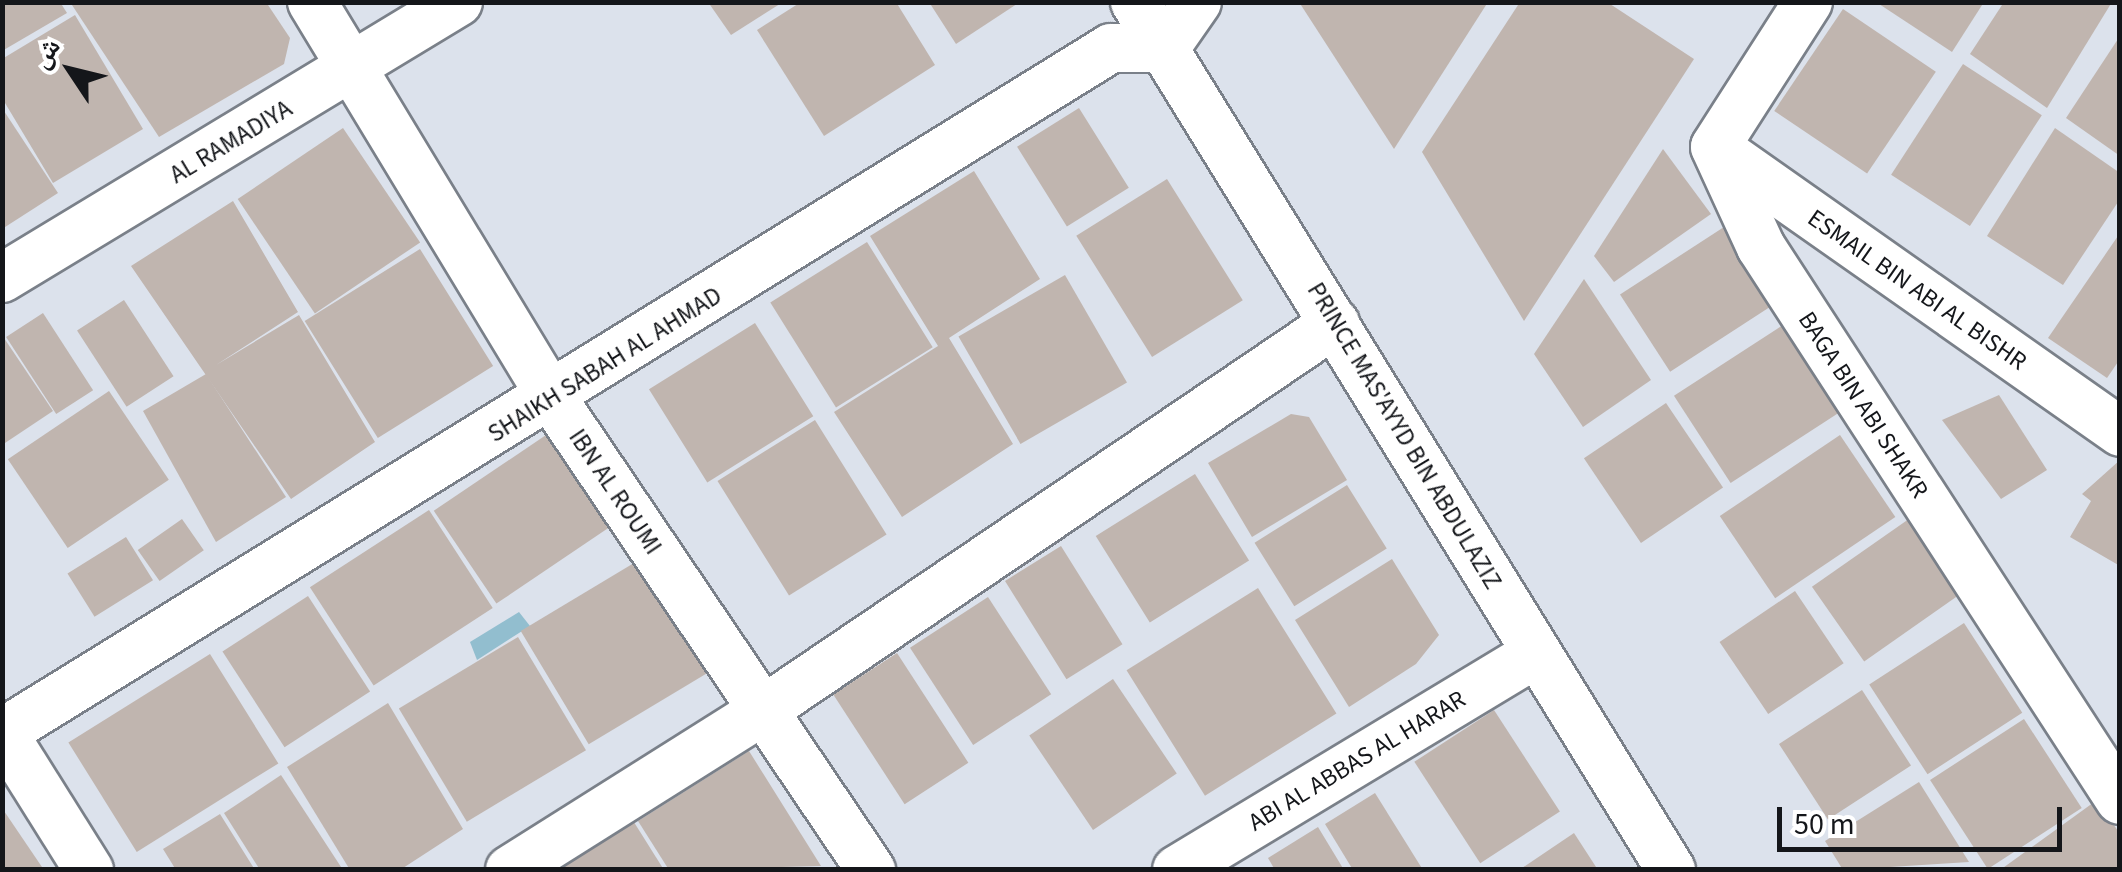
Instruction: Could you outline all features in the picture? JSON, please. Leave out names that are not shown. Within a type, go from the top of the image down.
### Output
[{"type":"street","name":"IBN AL ROUMI","points":[[312,2],[552,398],[871,870]]},
{"type":"street","name":"AL RAMADIYA","points":[[2,278],[354,69],[458,2]]},
{"type":"street","name":"PRINCE MAS'AYYD BIN ABDULAZIZ","points":[[1135,2],[1671,870]]},
{"type":"street","points":[[1164,48],[1197,2]]},
{"type":"street","points":[[1715,147],[1808,2]]},
{"type":"street","name":"SHAIKH SABAH AL AHMAD","points":[[3,733],[552,398],[1111,48],[1164,48]]},
{"type":"street","name":"ESMAIL BIN ABI AL BISHR","points":[[1715,147],[2120,432]]},
{"type":"street","name":"BAGA BIN ABI SHAKR","points":[[1715,147],[1761,247],[2120,800]]},
{"type":"street","points":[[510,870],[762,711],[1335,323]]},
{"type":"street","name":"ABI AL ABBAS AL HARAR","points":[[1177,870],[1537,653]]},
{"type":"street","points":[[3,733],[89,870]]},
{"type":"water","points":[[519,612],[530,626],[477,660],[470,642]]},
{"type":"building","points":[[2,2],[60,2],[67,13],[2,51]]},
{"type":"building","points":[[70,2],[266,2],[290,38],[284,64],[159,137]]},
{"type":"building","points":[[708,2],[783,2],[731,35]]},
{"type":"building","points":[[801,2],[896,2],[935,65],[824,136],[757,30]]},
{"type":"building","points":[[929,2],[1020,2],[956,44]]},
{"type":"building","points":[[1299,2],[1488,2],[1394,149]]},
{"type":"building","points":[[1520,2],[1607,2],[1694,59],[1524,321],[1422,152]]},
{"type":"building","points":[[1876,2],[1984,2],[1952,52]]},
{"type":"building","points":[[2004,2],[2112,2],[2047,108],[1970,54]]},
{"type":"building","points":[[1843,9],[1936,72],[1867,174],[1774,111]]},
{"type":"building","points":[[75,15],[143,129],[53,183],[2,98],[2,59]]},
{"type":"building","points":[[2120,36],[2120,156],[2066,118]]},
{"type":"building","points":[[1963,64],[2042,115],[1970,226],[1891,175]]},
{"type":"building","points":[[2,108],[58,193],[2,229]]},
{"type":"building","points":[[1079,108],[1129,188],[1067,226],[1017,147]]},
{"type":"building","points":[[343,128],[420,242],[315,313],[238,199]]},
{"type":"building","points":[[2055,128],[2120,173],[2120,199],[2063,285],[1987,236]]},
{"type":"building","points":[[1663,149],[1711,214],[1614,282],[1594,256]]},
{"type":"building","points":[[974,171],[1040,279],[949,338],[1013,444],[902,517],[834,412],[938,346],[870,236]]},
{"type":"building","points":[[1167,179],[1243,300],[1152,357],[1076,236]]},
{"type":"building","points":[[233,201],[298,312],[216,365],[299,315],[375,442],[291,499],[131,266]]},
{"type":"building","points":[[1724,227],[1774,304],[1670,372],[1620,295]]},
{"type":"building","points":[[2120,233],[2120,359],[2107,378],[2048,338]]},
{"type":"building","points":[[867,242],[933,347],[836,408],[770,302]]},
{"type":"building","points":[[420,249],[493,366],[378,438],[305,321]]},
{"type":"building","points":[[1065,275],[1127,382],[1020,444],[958,336]]},
{"type":"building","points":[[1584,279],[1651,380],[1583,427],[1534,354]]},
{"type":"building","points":[[124,300],[174,376],[127,407],[77,330]]},
{"type":"building","points":[[43,313],[93,390],[56,414],[6,337]]},
{"type":"building","points":[[755,323],[813,416],[707,483],[649,389]]},
{"type":"building","points":[[1783,325],[1840,412],[1731,483],[1674,396]]},
{"type":"building","points":[[2,335],[53,411],[2,445]]},
{"type":"building","points":[[206,374],[286,497],[216,542],[143,411]]},
{"type":"building","points":[[109,391],[169,480],[68,548],[8,459]]},
{"type":"building","points":[[1999,395],[2047,470],[2001,499],[1942,420]]},
{"type":"building","points":[[1666,403],[1723,488],[1641,543],[1584,458]]},
{"type":"building","points":[[1291,414],[1309,417],[1347,480],[1252,537],[1208,463]]},
{"type":"building","points":[[815,420],[887,534],[789,595],[717,481]]},
{"type":"building","points":[[549,433],[612,526],[496,604],[434,511]]},
{"type":"building","points":[[1840,435],[1895,517],[1775,598],[1720,516]]},
{"type":"building","points":[[2120,460],[2120,566],[2070,537],[2091,501],[2082,494]]},
{"type":"building","points":[[1195,474],[1249,561],[1150,623],[1096,536]]},
{"type":"building","points":[[1347,485],[1387,549],[1294,606],[1255,543]]},
{"type":"building","points":[[429,510],[493,608],[374,685],[310,587]]},
{"type":"building","points":[[1916,514],[1968,589],[1864,661],[1812,587]]},
{"type":"building","points":[[182,519],[204,550],[160,581],[138,550]]},
{"type":"building","points":[[126,537],[153,580],[95,617],[67,574]]},
{"type":"building","points":[[1061,546],[1122,644],[1066,679],[1005,581]]},
{"type":"building","points":[[1392,559],[1439,635],[1416,664],[1349,707],[1295,620]]},
{"type":"building","points":[[639,560],[707,673],[589,744],[521,631]]},
{"type":"building","points":[[1258,588],[1336,714],[1205,796],[1127,670]]},
{"type":"building","points":[[1795,591],[1844,663],[1768,714],[1720,642]]},
{"type":"building","points":[[308,596],[370,692],[285,747],[222,652]]},
{"type":"building","points":[[988,597],[1051,694],[973,745],[910,648]]},
{"type":"building","points":[[1964,623],[2022,713],[1928,774],[1869,685]]},
{"type":"building","points":[[518,637],[586,750],[467,822],[399,709]]},
{"type":"building","points":[[897,653],[968,763],[905,804],[833,694]]},
{"type":"building","points":[[210,654],[278,763],[137,852],[68,742]]},
{"type":"building","points":[[1113,679],[1177,774],[1093,830],[1029,735]]},
{"type":"building","points":[[1862,690],[1911,765],[1828,819],[1779,744]]},
{"type":"building","points":[[388,703],[463,829],[400,870],[350,870],[287,767]]},
{"type":"building","points":[[1494,710],[1560,811],[1480,863],[1414,762]]},
{"type":"building","points":[[2024,719],[2082,808],[1988,869],[1930,780]]},
{"type":"building","points":[[749,751],[821,866],[669,870],[638,821]]},
{"type":"building","points":[[281,775],[343,870],[260,870],[224,813]]},
{"type":"building","points":[[1919,782],[1969,862],[1843,870],[1825,841]]},
{"type":"building","points":[[1375,793],[1423,870],[1353,870],[1325,824]]},
{"type":"building","points":[[2097,800],[2120,834],[2120,870],[2000,870]]},
{"type":"building","points":[[2,808],[44,870],[2,870]]},
{"type":"building","points":[[220,814],[255,870],[176,870],[163,849]]},
{"type":"building","points":[[632,819],[664,870],[553,870]]},
{"type":"building","points":[[1318,827],[1344,870],[1275,870],[1268,858]]},
{"type":"building","points":[[1574,833],[1598,870],[1519,870]]}]
